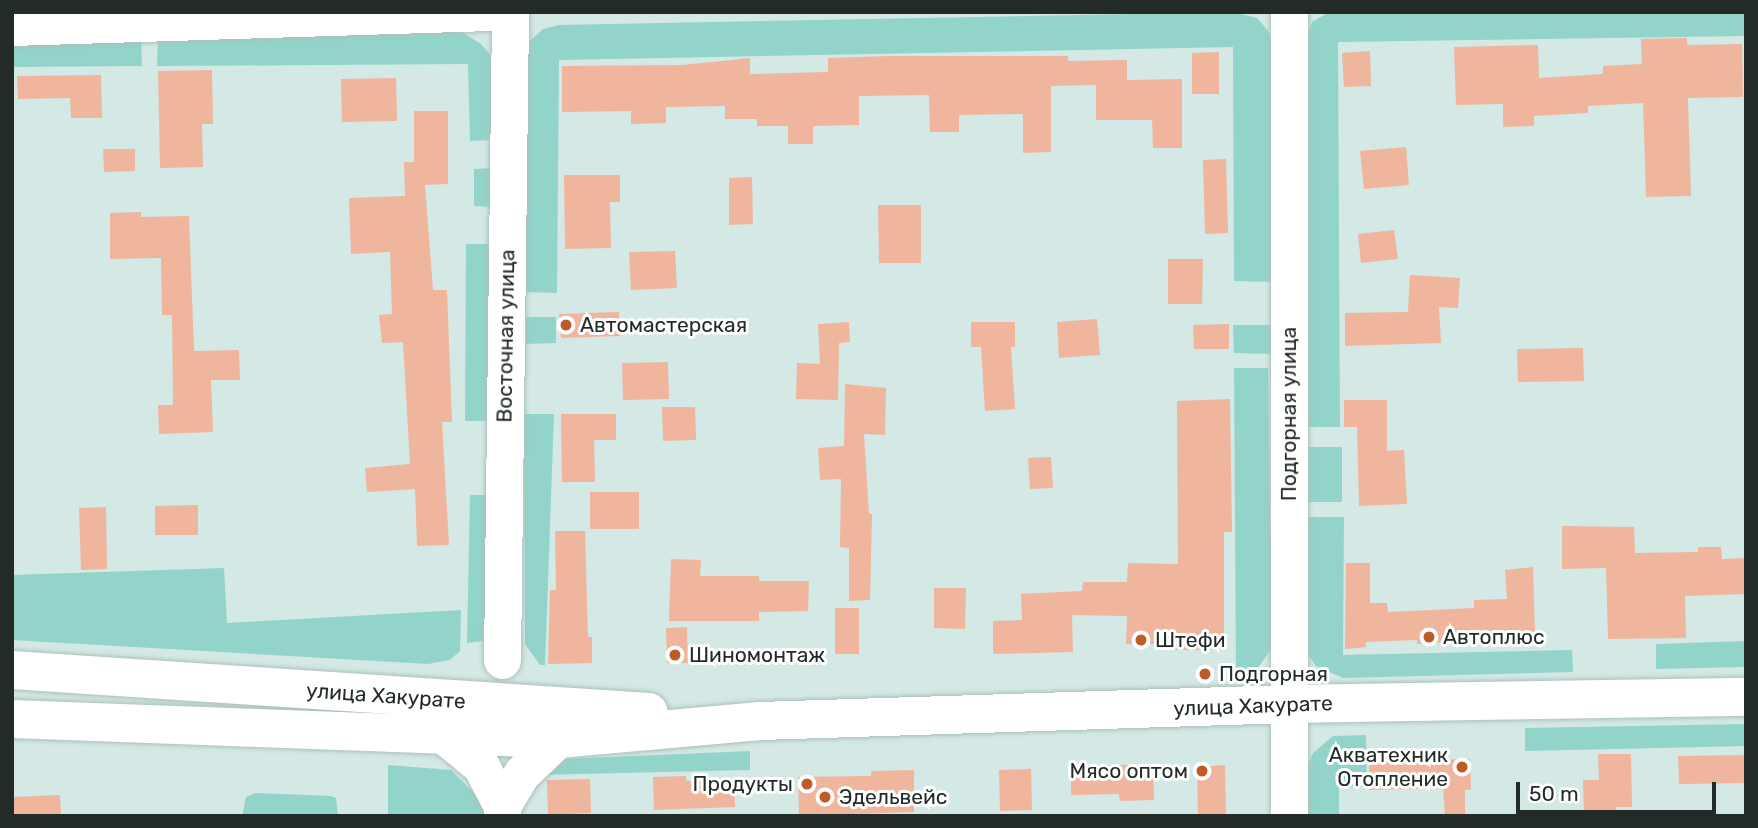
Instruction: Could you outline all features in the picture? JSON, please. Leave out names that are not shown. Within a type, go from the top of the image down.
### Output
[{"type":"main road","name":"улица Хакурате","points":[[12,670],[558,723],[760,721],[1288,704],[1746,696]]},
{"type":"main road","name":"улица Хакурате","points":[[12,719],[444,711]]},
{"type":"street","points":[[12,27],[492,12]]},
{"type":"street","name":"Восточная улица","points":[[502,660],[510,12]]},
{"type":"street","name":"Подгорная улица","points":[[1289,12],[1289,816]]},
{"type":"street","points":[[502,660],[526,697],[558,723],[522,773],[502,811],[481,766],[444,711],[470,698],[485,686],[502,660]]},
{"type":"green space","points":[[1233,12],[1257,18],[1269,32],[1272,43],[1276,282],[1234,281],[1233,47],[559,60],[557,293],[525,292],[526,54],[528,43],[543,29],[559,25]]},
{"type":"green space","points":[[1329,12],[1746,12],[1746,36],[1338,42],[1340,427],[1304,427],[1304,45],[1312,22]]},
{"type":"green space","points":[[458,30],[481,44],[492,57],[496,140],[470,141],[468,64],[157,66],[158,39]]},
{"type":"green space","points":[[141,38],[142,66],[12,67],[12,42]]},
{"type":"green space","points":[[495,168],[495,207],[474,206],[474,169]]},
{"type":"green space","points":[[466,244],[492,244],[492,421],[465,421]]},
{"type":"green space","points":[[526,317],[556,317],[556,343],[526,344]]},
{"type":"green space","points":[[1233,325],[1271,325],[1271,354],[1234,353]]},
{"type":"green space","points":[[1234,368],[1268,368],[1272,648],[1257,669],[1236,670]]},
{"type":"green space","points":[[524,414],[554,414],[545,665],[540,665],[525,644]]},
{"type":"green space","points":[[1304,447],[1342,447],[1342,502],[1305,502]]},
{"type":"green space","points":[[470,495],[489,495],[491,640],[467,643]]},
{"type":"green space","points":[[1306,517],[1344,517],[1343,655],[1572,650],[1573,672],[1343,678],[1316,666],[1305,650]]},
{"type":"green space","points":[[224,568],[227,623],[461,610],[460,651],[450,660],[428,664],[12,640],[12,575]]},
{"type":"green space","points":[[1746,641],[1746,667],[1656,669],[1656,644]]},
{"type":"green space","points":[[1746,724],[1746,746],[1525,751],[1525,728]]},
{"type":"green space","points":[[1366,735],[1367,787],[1339,788],[1339,816],[1307,816],[1306,770],[1313,753],[1333,736]]},
{"type":"green space","points":[[750,751],[750,770],[536,775],[548,764],[565,759]]},
{"type":"green space","points":[[388,765],[451,770],[482,801],[487,816],[388,816]]},
{"type":"green space","points":[[256,793],[331,796],[336,798],[338,816],[242,816],[246,797]]},
{"type":"building","points":[[1687,38],[1687,45],[1742,44],[1743,97],[1688,98],[1691,196],[1646,197],[1643,103],[1588,106],[1588,113],[1534,116],[1534,126],[1503,127],[1503,104],[1456,105],[1454,47],[1538,45],[1539,78],[1603,74],[1603,66],[1642,64],[1641,39]]},
{"type":"building","points":[[1370,51],[1371,86],[1344,87],[1342,53]]},
{"type":"building","points":[[1219,52],[1219,94],[1192,94],[1192,53]]},
{"type":"building","points":[[1068,56],[1068,61],[1127,60],[1127,80],[1182,79],[1182,148],[1153,148],[1152,120],[1096,120],[1096,85],[1051,86],[1051,152],[1023,153],[1023,114],[959,115],[959,132],[930,132],[929,95],[859,96],[859,125],[813,126],[813,144],[788,144],[788,126],[757,126],[757,119],[725,119],[725,106],[666,107],[666,123],[631,124],[631,111],[562,112],[562,66],[683,65],[750,58],[750,74],[828,72],[828,58]]},
{"type":"building","points":[[212,70],[213,124],[202,124],[203,167],[160,168],[158,71]]},
{"type":"building","points":[[101,75],[102,118],[71,118],[70,98],[18,99],[17,76]]},
{"type":"building","points":[[396,78],[397,121],[342,122],[341,79]]},
{"type":"building","points":[[414,111],[448,111],[448,184],[425,185],[433,290],[447,290],[452,422],[442,422],[449,545],[417,546],[415,489],[367,492],[365,468],[410,464],[403,342],[382,343],[379,315],[392,314],[390,252],[351,254],[349,198],[405,196],[404,162],[414,162]]},
{"type":"building","points":[[1406,147],[1409,185],[1364,189],[1360,151]]},
{"type":"building","points":[[103,149],[135,149],[135,171],[104,172]]},
{"type":"building","points":[[1226,159],[1228,233],[1205,234],[1203,160]]},
{"type":"building","points":[[564,175],[620,175],[620,202],[610,202],[611,248],[565,249]]},
{"type":"building","points":[[752,177],[753,224],[729,225],[729,178]]},
{"type":"building","points":[[878,205],[921,205],[921,263],[879,263]]},
{"type":"building","points":[[141,212],[141,217],[189,216],[194,351],[239,350],[240,380],[211,380],[213,432],[159,434],[158,405],[173,405],[172,315],[162,315],[161,258],[110,259],[110,213]]},
{"type":"building","points":[[1394,230],[1398,259],[1361,263],[1358,234]]},
{"type":"building","points":[[675,251],[677,288],[631,290],[629,252]]},
{"type":"building","points":[[1168,259],[1203,259],[1202,304],[1168,304]]},
{"type":"building","points":[[1410,275],[1460,278],[1458,308],[1439,307],[1441,343],[1345,346],[1345,313],[1408,312]]},
{"type":"building","points":[[619,312],[620,336],[561,338],[559,314]]},
{"type":"building","points":[[1097,319],[1100,355],[1059,358],[1057,322]]},
{"type":"building","points":[[849,322],[850,342],[839,343],[838,400],[796,399],[797,363],[820,364],[818,324]]},
{"type":"building","points":[[971,322],[1015,322],[1015,347],[1011,347],[1015,409],[985,411],[981,347],[971,347]]},
{"type":"building","points":[[1229,324],[1229,349],[1194,349],[1193,325]]},
{"type":"building","points":[[1583,348],[1584,381],[1518,382],[1517,349]]},
{"type":"building","points":[[668,362],[669,399],[623,400],[622,363]]},
{"type":"building","points":[[845,384],[886,388],[885,435],[864,434],[869,514],[872,514],[870,600],[849,601],[849,548],[840,547],[841,479],[820,480],[818,448],[844,446]]},
{"type":"building","points":[[1230,399],[1232,532],[1224,532],[1224,650],[1157,650],[1157,644],[1126,644],[1127,616],[1072,615],[1073,652],[993,654],[993,621],[1022,620],[1021,594],[1082,591],[1083,582],[1127,582],[1128,563],[1178,564],[1177,401]]},
{"type":"building","points":[[1344,400],[1387,400],[1387,451],[1404,450],[1407,504],[1359,506],[1357,427],[1344,427]]},
{"type":"building","points":[[662,407],[695,407],[696,440],[663,441]]},
{"type":"building","points":[[561,414],[616,414],[616,440],[594,440],[595,482],[562,482]]},
{"type":"building","points":[[1051,457],[1053,488],[1030,489],[1028,458]]},
{"type":"building","points":[[590,492],[639,492],[639,529],[590,529]]},
{"type":"building","points":[[198,505],[198,535],[155,535],[155,506]]},
{"type":"building","points":[[106,507],[107,569],[81,570],[79,508]]},
{"type":"building","points":[[1562,526],[1634,527],[1635,553],[1698,552],[1698,547],[1721,547],[1722,559],[1746,558],[1746,594],[1685,596],[1686,638],[1608,639],[1606,568],[1562,569]]},
{"type":"building","points":[[555,531],[585,531],[588,637],[592,637],[592,663],[548,664],[550,590],[556,590]]},
{"type":"building","points":[[671,559],[701,560],[700,576],[759,576],[759,581],[809,581],[808,611],[759,612],[759,621],[669,621]]},
{"type":"building","points":[[1346,563],[1370,563],[1370,603],[1387,603],[1388,612],[1474,608],[1474,600],[1507,599],[1505,570],[1533,567],[1535,639],[1417,644],[1417,640],[1366,642],[1366,647],[1345,649]]},
{"type":"building","points":[[934,588],[966,588],[965,629],[934,628]]},
{"type":"building","points":[[835,608],[859,608],[859,654],[835,654]]},
{"type":"building","points":[[687,627],[688,663],[667,663],[666,628]]},
{"type":"building","points":[[1598,754],[1631,754],[1632,807],[1616,807],[1617,816],[1584,816],[1583,780],[1599,780]]},
{"type":"building","points":[[1423,755],[1423,760],[1470,759],[1471,790],[1465,790],[1465,816],[1445,816],[1443,788],[1369,790],[1369,757]]},
{"type":"building","points":[[1746,755],[1746,783],[1679,784],[1678,756]]},
{"type":"building","points":[[1153,765],[1154,800],[1120,801],[1119,794],[1071,795],[1071,766]]},
{"type":"building","points":[[1225,765],[1226,816],[1198,816],[1197,767]]},
{"type":"building","points":[[1031,769],[1032,810],[1000,811],[999,770]]},
{"type":"building","points":[[914,770],[914,812],[799,816],[798,777],[871,776],[871,771]]},
{"type":"building","points":[[686,776],[686,781],[734,780],[735,807],[654,810],[653,777]]},
{"type":"building","points":[[590,779],[591,813],[548,815],[547,780]]},
{"type":"building","points":[[60,795],[61,816],[12,816],[12,797]]},
{"type":"place","name":"Автомастерская","points":[[566,325]]},
{"type":"place","name":"Автоплюс","points":[[1429,637]]},
{"type":"place","name":"Штефи","points":[[1141,640]]},
{"type":"place","name":"Шиномонтаж","points":[[675,655]]},
{"type":"place","name":"Подгорная","points":[[1205,674]]},
{"type":"place","name":"Акватехник Отопление","points":[[1462,767]]},
{"type":"place","name":"Мясо оптом","points":[[1202,771]]},
{"type":"place","name":"Продукты","points":[[807,784]]},
{"type":"place","name":"Эдельвейс","points":[[825,797]]}]
